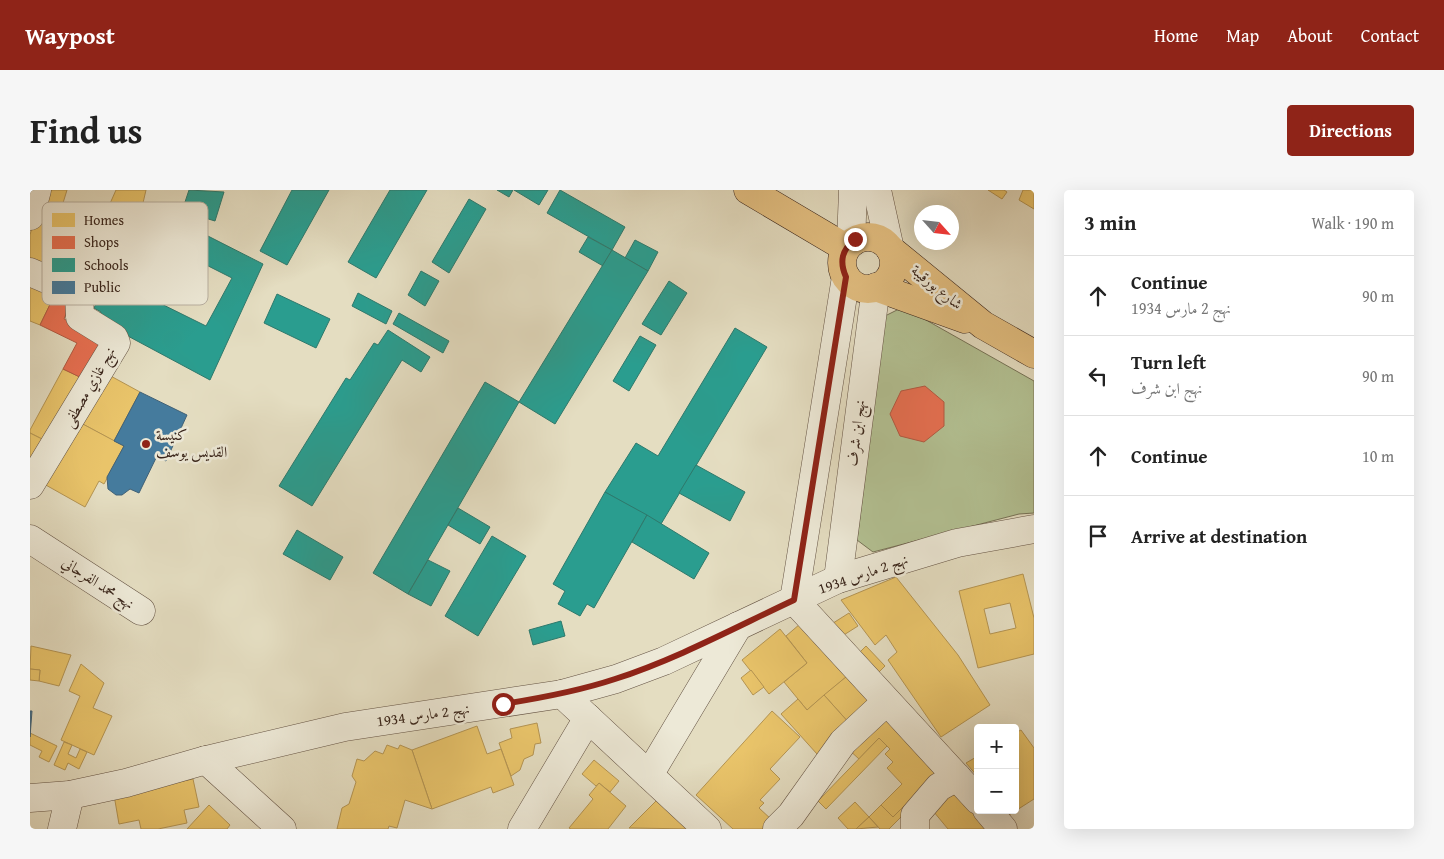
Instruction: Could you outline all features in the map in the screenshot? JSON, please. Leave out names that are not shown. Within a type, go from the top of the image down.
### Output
[{"type":"main road","points":[[748,190],[848,246]]},
{"type":"main road","points":[[863,236],[872,236],[880,239],[890,249],[894,258],[892,273],[882,285],[867,289],[859,288],[846,277],[842,261],[848,246],[863,236]]},
{"type":"main road","name":"شارع بورقيبة","points":[[890,249],[983,325],[1034,354]]},
{"type":"main road","name":"شارع بورقيبة","points":[[876,287],[983,325]]},
{"type":"street","points":[[30,216],[37,190]]},
{"type":"street","points":[[848,246],[853,190]]},
{"type":"street","points":[[877,190],[890,249]]},
{"type":"street","name":"نهج غازي مصطفى","points":[[30,272],[42,277]]},
{"type":"street","points":[[846,277],[794,600],[974,796]]},
{"type":"street","name":"نهج ابن شرف","points":[[838,579],[876,287]]},
{"type":"street","name":"نهج غازي مصطفى","points":[[30,485],[116,344],[114,338],[80,317],[80,305]]},
{"type":"street","name":"نهج 2 مارس 1934","points":[[30,798],[70,795],[126,783],[206,760],[345,727],[562,694],[616,679],[664,661],[838,579],[957,543],[1016,531],[1034,530]]},
{"type":"street","name":"نهج محمد الفرجاني","points":[[30,539],[141,611]]},
{"type":"street","points":[[649,775],[738,626]]},
{"type":"street","points":[[562,694],[707,829]]},
{"type":"street","points":[[778,829],[791,815],[843,742],[886,702]]},
{"type":"street","points":[[522,829],[588,718]]},
{"type":"street","points":[[206,760],[282,829]]},
{"type":"street","points":[[915,829],[913,824],[916,815],[939,786],[957,777]]},
{"type":"street","points":[[62,829],[70,795]]},
{"type":"street","points":[[990,814],[1003,829]]},
{"type":"green space","points":[[903,307],[1034,381],[1034,513],[1019,514],[873,552],[857,540],[885,316]]},
{"type":"building: Homes","points":[[42,190],[67,190],[63,202],[42,202],[42,266],[30,261],[30,235]]},
{"type":"building: Homes","points":[[116,190],[146,190],[143,202],[111,202]]},
{"type":"building: Homes","points":[[988,190],[1004,190],[1007,192],[1002,199]]},
{"type":"building: Homes","points":[[1023,190],[1034,190],[1034,209],[1019,200]]},
{"type":"building: Homes","points":[[30,278],[42,283],[42,305],[50,305],[40,325],[30,321]]},
{"type":"building: Homes","points":[[63,369],[86,380],[48,442],[30,433],[30,430]]},
{"type":"building: Homes","points":[[107,374],[140,392],[114,441],[79,422]]},
{"type":"building: Homes","points":[[79,422],[124,446],[104,484],[99,481],[85,507],[44,484]]},
{"type":"building: Homes","points":[[30,433],[48,442],[30,467]]},
{"type":"building: Homes","points":[[1023,574],[1034,618],[1034,654],[978,668],[959,591]],"holes":[[[1010,603],[1016,628],[990,634],[984,609]]]},
{"type":"building: Homes","points":[[896,577],[958,655],[990,705],[941,737],[888,660],[897,652],[886,635],[875,645],[841,600]]},
{"type":"building: Homes","points":[[849,613],[858,626],[839,638],[830,625]]},
{"type":"building: Homes","points":[[807,618],[852,672],[807,710],[784,682],[807,663],[786,636]]},
{"type":"building: Homes","points":[[780,629],[807,663],[769,694],[742,660]]},
{"type":"building: Homes","points":[[31,646],[71,655],[59,686],[39,681],[40,670],[30,669]]},
{"type":"building: Homes","points":[[866,646],[885,666],[874,677],[855,657]]},
{"type":"building: Homes","points":[[81,664],[104,683],[93,708],[112,716],[94,755],[61,740],[80,696],[69,691]]},
{"type":"building: Homes","points":[[30,669],[40,670],[39,681],[30,680]]},
{"type":"building: Homes","points":[[751,670],[764,687],[753,695],[741,678]]},
{"type":"building: Homes","points":[[852,672],[878,699],[850,724],[824,695]]},
{"type":"building: Homes","points":[[824,695],[850,724],[817,754],[781,714],[798,699],[807,710]]},
{"type":"building: Homes","points":[[772,711],[800,737],[770,769],[780,779],[760,800],[764,803],[759,808],[772,820],[763,829],[733,829],[696,795]]},
{"type":"building: Homes","points":[[882,713],[940,770],[893,817],[881,805],[902,784],[887,768],[893,762],[885,754],[890,749],[879,738],[859,759],[847,748]]},
{"type":"building: Homes","points":[[537,723],[541,743],[535,744],[533,755],[524,759],[520,770],[511,776],[499,743],[512,738],[510,729]]},
{"type":"building: Homes","points":[[477,726],[487,754],[501,749],[514,785],[493,793],[491,787],[432,809],[412,750]]},
{"type":"building: Homes","points":[[1021,730],[1034,748],[1034,799],[1019,809],[1019,769],[1019,731]]},
{"type":"building: Homes","points":[[30,733],[57,746],[49,762],[39,757],[42,751],[30,745]]},
{"type":"building: Homes","points":[[879,738],[887,746],[826,809],[818,801]]},
{"type":"building: Homes","points":[[64,742],[72,745],[68,754],[76,758],[80,749],[87,752],[79,769],[68,763],[65,770],[54,765]]},
{"type":"building: Homes","points":[[387,745],[398,749],[400,745],[412,750],[432,809],[405,800],[397,828],[389,826],[388,829],[337,829],[342,808],[349,804],[356,782],[352,776],[357,759],[364,761],[375,751],[383,754]]},
{"type":"building: Homes","points":[[974,758],[974,772],[966,763]]},
{"type":"building: Homes","points":[[594,760],[619,781],[610,792],[599,783],[596,786],[582,774]]},
{"type":"building: Homes","points":[[193,779],[199,807],[184,810],[187,823],[158,829],[141,829],[139,820],[119,824],[114,795]]},
{"type":"building: Homes","points":[[599,783],[626,806],[608,829],[569,828],[593,799],[589,795]]},
{"type":"building: Homes","points":[[951,787],[987,829],[948,829],[929,806]]},
{"type":"building: Homes","points":[[662,795],[697,829],[629,828]]},
{"type":"building: Homes","points":[[855,802],[869,817],[856,829],[848,829],[838,818]]},
{"type":"building: Homes","points":[[209,805],[230,825],[227,829],[187,829]]},
{"type":"building: Homes","points":[[881,805],[893,817],[905,805],[909,809],[889,829],[880,829],[869,817]]},
{"type":"building: Homes","points":[[869,817],[878,827],[856,829]]},
{"type":"building: Shops","points":[[50,305],[69,305],[64,319],[109,343],[86,380],[63,369],[77,343],[40,325]]},
{"type":"building: Shops","points":[[925,386],[944,402],[944,426],[924,442],[900,436],[890,414],[901,391]]},
{"type":"building: Schools","points":[[189,190],[224,192],[215,221],[208,219],[208,202],[185,202]]},
{"type":"building: Schools","points":[[292,190],[329,190],[287,265],[260,251]]},
{"type":"building: Schools","points":[[390,190],[427,190],[376,278],[348,262]]},
{"type":"building: Schools","points":[[497,190],[513,190],[509,197]]},
{"type":"building: Schools","points":[[514,190],[548,190],[539,205]]},
{"type":"building: Schools","points":[[560,190],[625,227],[612,250],[547,213]]},
{"type":"building: Schools","points":[[469,199],[486,209],[449,273],[432,262]]},
{"type":"building: Schools","points":[[208,236],[263,264],[210,380],[98,320],[101,312],[94,308],[95,305],[163,305],[206,326],[232,278],[208,266]]},
{"type":"building: Schools","points":[[588,237],[612,250],[603,266],[579,252]]},
{"type":"building: Schools","points":[[635,240],[658,252],[648,271],[625,258]]},
{"type":"building: Schools","points":[[612,250],[648,271],[555,424],[519,402]]},
{"type":"building: Schools","points":[[421,271],[439,281],[425,306],[408,295]]},
{"type":"building: Schools","points":[[669,281],[687,293],[661,335],[642,324]]},
{"type":"building: Schools","points":[[358,293],[392,311],[386,324],[352,306]]},
{"type":"building: Schools","points":[[277,294],[330,319],[316,348],[264,323]]},
{"type":"building: Schools","points":[[399,313],[449,341],[443,353],[393,324]]},
{"type":"building: Schools","points":[[735,328],[767,347],[661,524],[605,492],[636,443],[658,456]]},
{"type":"building: Schools","points":[[388,330],[430,357],[421,372],[402,360],[312,506],[279,486],[346,378],[350,380],[374,343],[378,345]]},
{"type":"building: Schools","points":[[640,336],[656,345],[629,391],[613,381]]},
{"type":"building: Schools","points":[[485,382],[519,402],[408,594],[373,573]]},
{"type":"building: Schools","points":[[696,465],[745,492],[730,521],[679,493]]},
{"type":"building: Schools","points":[[605,492],[647,515],[594,608],[587,604],[580,616],[558,604],[565,591],[553,584]]},
{"type":"building: Schools","points":[[458,508],[490,527],[480,544],[448,525]]},
{"type":"building: Schools","points":[[647,515],[709,553],[694,579],[632,542]]},
{"type":"building: Schools","points":[[297,530],[343,557],[330,580],[283,554]]},
{"type":"building: Schools","points":[[492,536],[526,556],[478,636],[445,616]]},
{"type":"building: Schools","points":[[428,560],[450,571],[431,606],[408,594]]},
{"type":"building: Schools","points":[[561,621],[565,636],[533,645],[529,630]]},
{"type":"building: Public","name":"كنيسة القديس يوسف","points":[[140,392],[187,415],[166,461],[157,456],[139,493],[130,489],[122,495],[116,495],[108,489],[107,477],[124,446],[114,441]]},
{"type":"building: Public","points":[[30,711],[32,711],[30,737]]},
{"type":"place","name":"كنيسة القديس يوسف","points":[[146,444]]},
{"type":"route","points":[[503,704],[562,694],[616,679],[664,661],[794,600],[846,277],[842,269],[842,261],[848,245],[855,239]]}]
